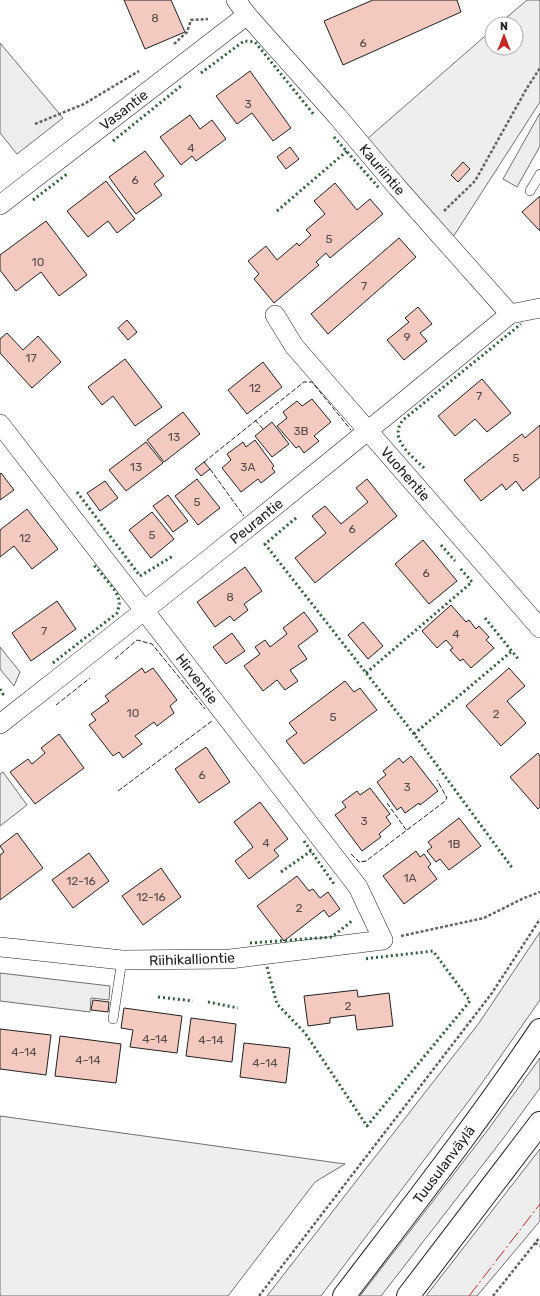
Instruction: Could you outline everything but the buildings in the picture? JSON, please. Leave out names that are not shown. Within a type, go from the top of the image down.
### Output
[{"type":"main road","name":"Tuusulanväylä","points":[[344,1296],[420,1196],[517,1064],[540,1030]]},
{"type":"main road","points":[[408,1296],[540,1123]]},
{"type":"street","name":"Kauriintie","points":[[236,0],[247,16],[337,116],[510,314]]},
{"type":"street","name":"Vasantie","points":[[0,205],[247,16]]},
{"type":"street","points":[[510,314],[540,308]]},
{"type":"street","name":"Peurantie","points":[[0,724],[144,612],[368,432],[510,314]]},
{"type":"street","name":"Vuohentie","points":[[275,315],[294,346],[540,628]]},
{"type":"street","name":"Hirventie","points":[[0,424],[358,887],[383,940]]},
{"type":"street","name":"Riihikalliontie","points":[[0,947],[122,960],[230,959],[383,940]]},
{"type":"lane","points":[[530,191],[540,174]]},
{"type":"lane","points":[[113,1019],[122,960]]},
{"type":"path","points":[[169,48],[187,32],[191,20]]},
{"type":"path","points":[[35,124],[84,104],[145,67]]},
{"type":"path","points":[[430,224],[475,181],[527,88],[540,68]]},
{"type":"path","points":[[383,940],[484,918],[524,898],[540,892]]},
{"type":"path","points":[[259,1296],[492,993],[540,919]]},
{"type":"path","points":[[492,1296],[540,1237]]},
{"type":"path","points":[[535,1243],[540,1246]]},
{"type":"shaded area","points":[[527,0],[540,0],[540,102],[453,237],[367,139],[484,37],[484,56],[524,56],[524,16],[508,16]]},
{"type":"shaded area","points":[[0,43],[63,118],[17,154],[0,133]]},
{"type":"shaded area","points":[[540,113],[540,146],[517,187],[503,179]]},
{"type":"shaded area","points":[[0,647],[20,672],[14,686],[0,669]]},
{"type":"shaded area","points":[[3,772],[27,805],[0,826],[0,774]]},
{"type":"shaded area","points":[[540,932],[540,1000],[477,1090],[321,1296],[267,1296],[479,1023]]},
{"type":"shaded area","points":[[0,973],[110,986],[109,1000],[91,998],[90,1012],[0,1001]]},
{"type":"shaded area","points":[[540,1058],[540,1088],[502,1140],[381,1296],[360,1296],[490,1127]]},
{"type":"shaded area","points":[[0,1116],[345,1164],[315,1182],[228,1296],[0,1296]]},
{"type":"shaded area","points":[[540,1149],[540,1221],[477,1296],[426,1296]]},
{"type":"hedge","points":[[201,73],[244,41],[255,42],[315,116]]},
{"type":"hedge","points":[[113,141],[181,86]]},
{"type":"hedge","points":[[334,137],[379,188]]},
{"type":"hedge","points":[[277,211],[347,151]]},
{"type":"hedge","points":[[33,200],[67,174]]},
{"type":"hedge","points":[[424,468],[408,452],[400,440],[398,434],[399,427],[403,420],[521,324]]},
{"type":"hedge","points":[[77,492],[140,576],[173,556]]},
{"type":"hedge","points":[[296,518],[265,544],[414,734],[513,869]]},
{"type":"hedge","points":[[441,545],[455,561]]},
{"type":"hedge","points":[[53,663],[117,613],[119,604],[116,592],[93,564]]},
{"type":"hedge","points":[[366,673],[472,582],[460,568]]},
{"type":"hedge","points":[[485,618],[519,660]]},
{"type":"hedge","points":[[414,734],[512,651]]},
{"type":"hedge","points":[[0,689],[3,694],[0,696]]},
{"type":"hedge","points":[[304,841],[334,884]]},
{"type":"hedge","points":[[281,872],[311,851]]},
{"type":"hedge","points":[[250,943],[332,937],[353,920]]},
{"type":"hedge","points":[[267,967],[277,1004],[305,1033],[367,1126],[470,1001],[433,951],[363,959]]},
{"type":"hedge","points":[[158,997],[193,1001]]},
{"type":"hedge","points":[[208,1002],[238,1008]]},
{"type":"fence","points":[[204,462],[304,382],[312,382],[351,430]]},
{"type":"fence","points":[[255,420],[263,429]]},
{"type":"fence","points":[[210,469],[244,516]]},
{"type":"fence","points":[[115,659],[137,640],[152,644],[205,709]]},
{"type":"fence","points":[[56,705],[90,678]]},
{"type":"fence","points":[[118,791],[212,721]]},
{"type":"fence","points":[[351,854],[359,862],[366,861],[444,802],[447,798],[437,780]]},
{"type":"fence","points":[[387,803],[407,831]]},
{"type":"power","points":[[469,1296],[540,1204]]}]
